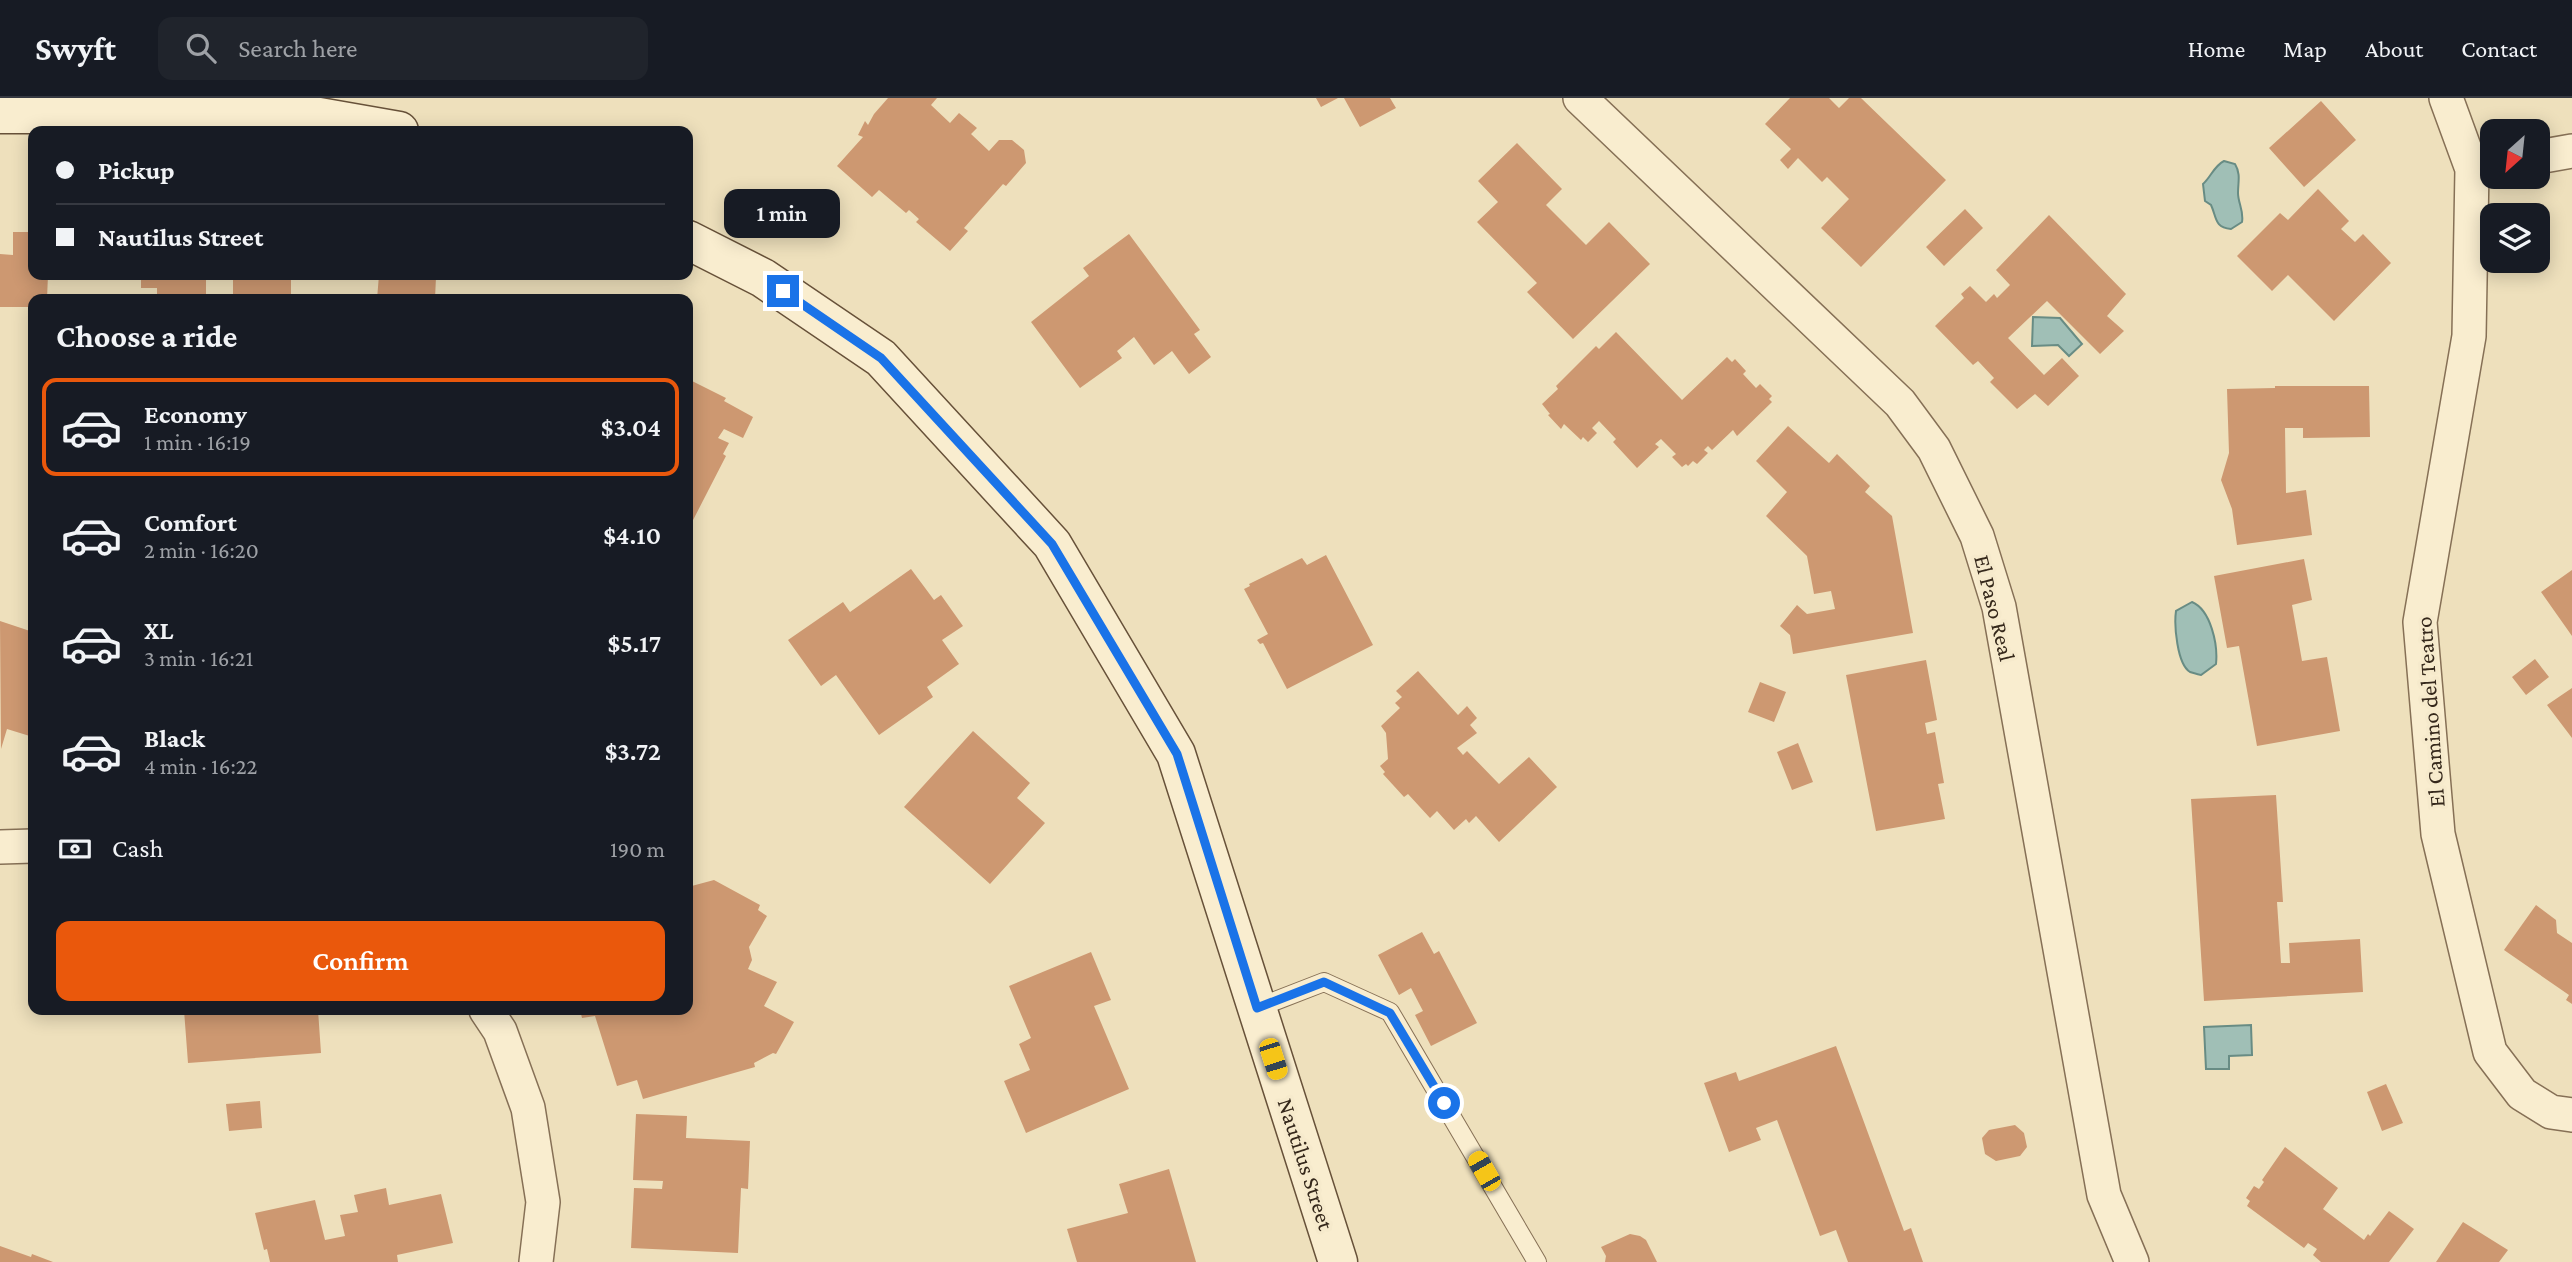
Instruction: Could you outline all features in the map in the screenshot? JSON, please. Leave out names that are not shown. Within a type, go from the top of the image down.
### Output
[{"type":"main road","points":[[0,114],[302,114],[370,126]]},
{"type":"main road","name":"Nautilus Street","points":[[693,243],[763,278],[881,358],[1052,544],[1177,754],[1338,1262]]},
{"type":"street","name":"El Paso Real","points":[[1580,98],[1900,403],[1934,449],[1977,536],[1999,607],[2104,1195],[2132,1262]]},
{"type":"street","name":"El Camino del Teatro","points":[[2445,98],[2480,164]]},
{"type":"street","points":[[2550,155],[2572,151]]},
{"type":"street","name":"El Camino del Teatro","points":[[2480,189],[2469,336],[2420,622],[2438,834],[2490,1052],[2522,1094],[2551,1112],[2572,1115]]},
{"type":"street","points":[[0,848],[28,846]]},
{"type":"street","points":[[489,1015],[500,1031],[528,1108],[543,1202],[536,1262]]},
{"type":"lane","points":[[1257,1008],[1324,982],[1390,1013],[1537,1262]]},
{"type":"water","points":[[2224,161],[2235,164],[2239,175],[2238,197],[2242,222],[2231,229],[2217,221],[2211,205],[2205,201],[2203,184]]},
{"type":"water","points":[[2033,317],[2060,318],[2082,344],[2069,356],[2058,345],[2032,346]]},
{"type":"water","points":[[2192,602],[2204,612],[2216,647],[2216,664],[2201,675],[2186,668],[2179,653],[2176,634],[2176,611]]},
{"type":"water","points":[[2251,1025],[2252,1055],[2229,1056],[2229,1069],[2206,1069],[2204,1027]]},
{"type":"building","points":[[888,98],[937,98],[931,105],[950,123],[959,113],[977,128],[971,134],[989,151],[999,140],[1012,140],[1024,150],[1026,163],[1006,186],[1003,184],[964,228],[968,231],[950,251],[916,222],[919,219],[909,210],[906,213],[879,190],[872,197],[837,166],[863,137],[858,135],[865,121],[868,125]]},
{"type":"building","points":[[1316,98],[1338,98],[1321,107]]},
{"type":"building","points":[[1344,98],[1390,98],[1396,108],[1360,127]]},
{"type":"building","points":[[1790,98],[1829,98],[1839,108],[1849,98],[1861,98],[1946,180],[1861,267],[1821,228],[1849,199],[1827,177],[1822,182],[1798,158],[1788,169],[1780,160],[1791,149],[1765,124]]},
{"type":"building","points":[[2321,101],[2356,140],[2304,187],[2269,148]]},
{"type":"building","points":[[1517,143],[1562,189],[1546,205],[1586,245],[1609,222],[1650,264],[1573,339],[1527,292],[1537,283],[1477,222],[1498,202],[1478,181]]},
{"type":"building","points":[[2318,189],[2349,221],[2341,229],[2355,242],[2363,234],[2391,263],[2334,321],[2288,275],[2272,291],[2237,256],[2280,213],[2288,220]]},
{"type":"building","points":[[1965,209],[1983,228],[1944,266],[1926,247]]},
{"type":"building","points":[[2049,215],[2126,294],[2107,316],[2124,331],[2100,354],[2047,301],[2008,338],[2044,375],[2062,358],[2079,376],[2048,406],[2035,394],[2017,409],[1990,382],[1994,378],[1978,361],[1973,365],[1935,326],[1964,298],[1961,294],[1970,286],[1986,302],[1994,294],[1997,298],[2010,285],[1996,270]]},
{"type":"building","points":[[13,232],[28,232],[28,280],[48,280],[47,294],[28,294],[28,307],[0,307],[0,254],[13,255]]},
{"type":"building","points":[[1129,234],[1200,330],[1194,334],[1211,357],[1189,374],[1172,351],[1154,365],[1134,337],[1117,351],[1122,358],[1080,388],[1031,322],[1089,276],[1083,268]]},
{"type":"building","points":[[141,280],[206,280],[206,294],[157,294],[157,288],[141,288]]},
{"type":"building","points":[[233,280],[291,280],[291,294],[233,294]]},
{"type":"building","points":[[379,280],[436,280],[435,294],[377,294]]},
{"type":"building","points":[[1616,332],[1682,400],[1727,357],[1732,362],[1735,359],[1746,371],[1743,374],[1756,388],[1760,384],[1772,396],[1769,399],[1772,402],[1737,436],[1733,430],[1712,450],[1708,446],[1704,450],[1708,453],[1697,464],[1693,461],[1682,467],[1672,457],[1676,454],[1661,439],[1655,444],[1659,447],[1637,468],[1613,442],[1616,439],[1599,421],[1592,428],[1597,433],[1588,442],[1583,437],[1581,440],[1564,424],[1561,429],[1542,404],[1596,346],[1599,349]]},
{"type":"building","points":[[693,382],[726,398],[724,401],[753,417],[743,438],[724,429],[718,438],[729,443],[723,454],[726,456],[693,520]]},
{"type":"building","points":[[2369,386],[2370,437],[2303,438],[2303,428],[2285,428],[2286,493],[2306,490],[2312,535],[2237,545],[2232,509],[2221,480],[2229,453],[2227,389]]},
{"type":"building","points":[[1788,426],[1829,463],[1837,454],[1870,486],[1865,492],[1892,516],[1913,633],[1793,654],[1790,635],[1780,626],[1797,605],[1807,614],[1835,609],[1831,591],[1814,594],[1807,556],[1766,516],[1787,492],[1756,461]]},
{"type":"building","points":[[1326,555],[1373,645],[1287,689],[1263,643],[1260,644],[1257,640],[1268,634],[1244,589],[1302,558],[1307,565]]},
{"type":"building","points":[[2304,559],[2312,600],[2292,605],[2302,661],[2327,657],[2340,731],[2257,746],[2239,646],[2227,648],[2214,576]]},
{"type":"building","points":[[911,569],[934,600],[941,595],[963,626],[942,640],[959,664],[927,687],[933,697],[879,735],[836,675],[821,686],[788,640],[843,602],[850,612]]},
{"type":"building","points":[[2572,570],[2572,636],[2541,592]]},
{"type":"building","points":[[0,621],[28,630],[28,735],[7,729],[1,749]]},
{"type":"building","points":[[2535,659],[2549,677],[2526,695],[2512,677]]},
{"type":"building","points":[[1926,660],[1937,720],[1925,723],[1927,734],[1935,732],[1944,783],[1938,784],[1945,819],[1876,831],[1846,675]]},
{"type":"building","points":[[1418,671],[1458,715],[1467,706],[1477,718],[1470,725],[1477,733],[1457,748],[1463,755],[1467,751],[1499,784],[1529,757],[1557,787],[1499,842],[1476,816],[1469,823],[1466,819],[1454,830],[1437,811],[1430,818],[1408,794],[1404,797],[1383,774],[1385,772],[1380,766],[1388,759],[1386,733],[1381,726],[1400,708],[1395,703],[1402,697],[1396,691]]},
{"type":"building","points":[[1760,682],[1786,692],[1774,722],[1748,712]]},
{"type":"building","points":[[2572,688],[2572,738],[2547,705]]},
{"type":"building","points":[[973,731],[1030,783],[1017,798],[1045,823],[990,884],[904,807]]},
{"type":"building","points":[[1798,743],[1813,782],[1792,790],[1777,752]]},
{"type":"building","points":[[2276,795],[2283,902],[2277,902],[2281,963],[2290,963],[2289,943],[2360,939],[2363,992],[2204,1001],[2191,799]]},
{"type":"building","points":[[714,880],[760,905],[758,910],[767,916],[749,947],[752,960],[748,969],[777,982],[764,1006],[794,1022],[776,1054],[754,1063],[755,1067],[643,1099],[637,1080],[617,1086],[595,1016],[582,1018],[581,1015],[693,1015],[693,886]]},
{"type":"building","points":[[2536,905],[2556,920],[2557,933],[2572,943],[2572,1004],[2566,1000],[2569,995],[2504,950]]},
{"type":"building","points":[[1422,932],[1434,954],[1439,951],[1477,1023],[1431,1046],[1415,1015],[1423,1011],[1411,988],[1399,995],[1378,955]]},
{"type":"building","points":[[1091,952],[1111,1000],[1094,1006],[1129,1089],[1026,1133],[1004,1081],[1030,1070],[1019,1044],[1031,1038],[1009,986]]},
{"type":"building","points":[[184,1015],[318,1015],[321,1053],[188,1063]]},
{"type":"building","points":[[1836,1046],[1904,1231],[1911,1228],[1923,1262],[1848,1262],[1836,1230],[1820,1236],[1777,1120],[1756,1128],[1761,1140],[1729,1152],[1704,1083],[1736,1072],[1739,1081]]},
{"type":"building","points":[[2386,1084],[2403,1123],[2382,1131],[2367,1092]]},
{"type":"building","points":[[260,1101],[262,1128],[229,1131],[226,1104]]},
{"type":"building","points":[[636,1114],[687,1116],[686,1138],[750,1141],[748,1189],[741,1188],[738,1253],[631,1248],[634,1188],[662,1189],[663,1181],[633,1180]]},
{"type":"building","points":[[2015,1125],[2024,1133],[2027,1147],[2020,1156],[1996,1161],[1985,1154],[1982,1138],[1989,1130]]},
{"type":"building","points":[[2285,1147],[2338,1188],[2323,1209],[2364,1240],[2389,1211],[2414,1229],[2389,1262],[2321,1262],[2313,1255],[2317,1249],[2308,1243],[2304,1248],[2247,1206],[2250,1201],[2246,1198],[2254,1186],[2259,1189],[2264,1182],[2262,1180]]},
{"type":"building","points":[[1169,1169],[1196,1262],[1077,1262],[1067,1229],[1128,1213],[1119,1184]]},
{"type":"building","points":[[386,1188],[389,1205],[441,1194],[453,1243],[397,1255],[398,1262],[270,1262],[267,1249],[264,1250],[255,1213],[315,1200],[325,1240],[345,1236],[340,1215],[358,1212],[354,1195]]},
{"type":"building","points":[[2463,1222],[2508,1250],[2499,1262],[2436,1262]]},
{"type":"building","points":[[1630,1234],[1646,1240],[1657,1262],[1605,1262],[1606,1256],[1601,1247]]},
{"type":"building","points":[[0,1246],[31,1257],[32,1254],[53,1262],[0,1262]]},
{"type":"route","points":[[783,291],[881,358],[1052,544],[1177,754],[1257,1008],[1324,982],[1390,1013],[1444,1103]]}]
